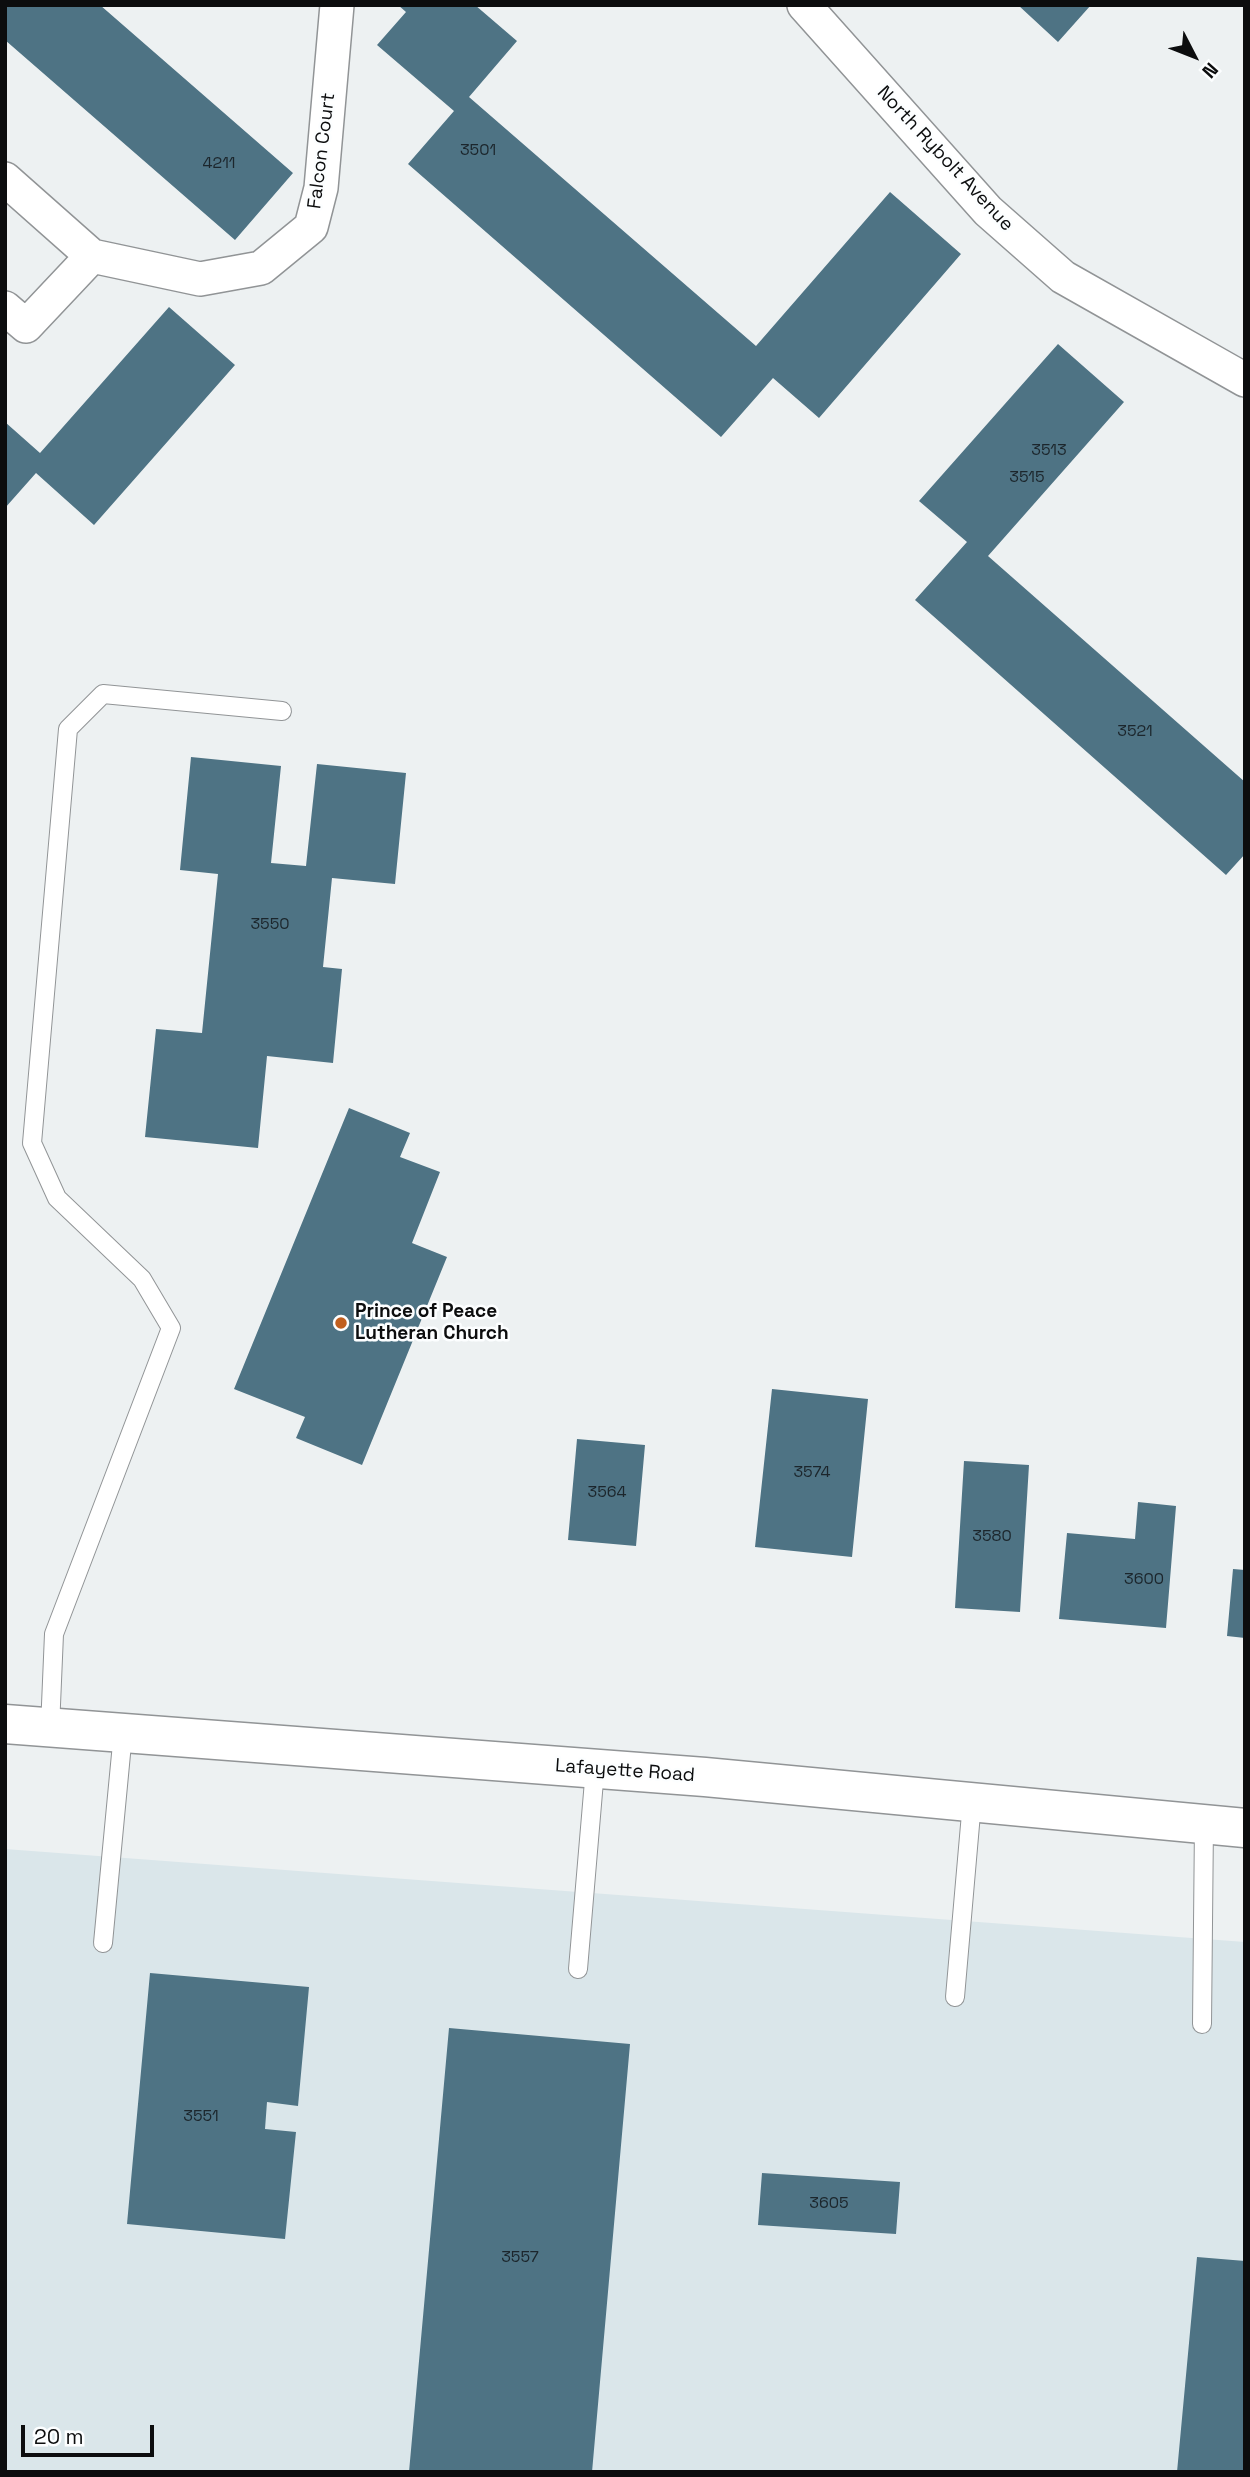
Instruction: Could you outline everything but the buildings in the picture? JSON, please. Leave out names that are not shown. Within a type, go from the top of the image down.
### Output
[{"type":"main road","name":"Lafayette Road","points":[[5,1724],[596,1769],[1245,1828]]},
{"type":"street","name":"Falcon Court","points":[[5,179],[92,256],[200,279],[261,268],[311,227],[321,188],[338,5]]},
{"type":"street","name":"North Rybolt Avenue","points":[[804,5],[988,211],[1063,277],[1245,380]]},
{"type":"street","points":[[5,308],[26,327],[92,256]]},
{"type":"lane","points":[[50,1728],[54,1634],[171,1328],[142,1279],[57,1198],[32,1143],[68,729],[103,694],[282,711]]},
{"type":"lane","points":[[103,1943],[123,1733]]},
{"type":"lane","points":[[578,1969],[596,1769]]},
{"type":"lane","points":[[955,1997],[972,1802]]},
{"type":"lane","points":[[1202,2024],[1204,1824]]},
{"type":"shaded area","points":[[5,1849],[1245,1942],[1245,2472],[5,2472]]},
{"type":"place","name":"Prince of Peace Lutheran Church","points":[[341,1323]]}]
